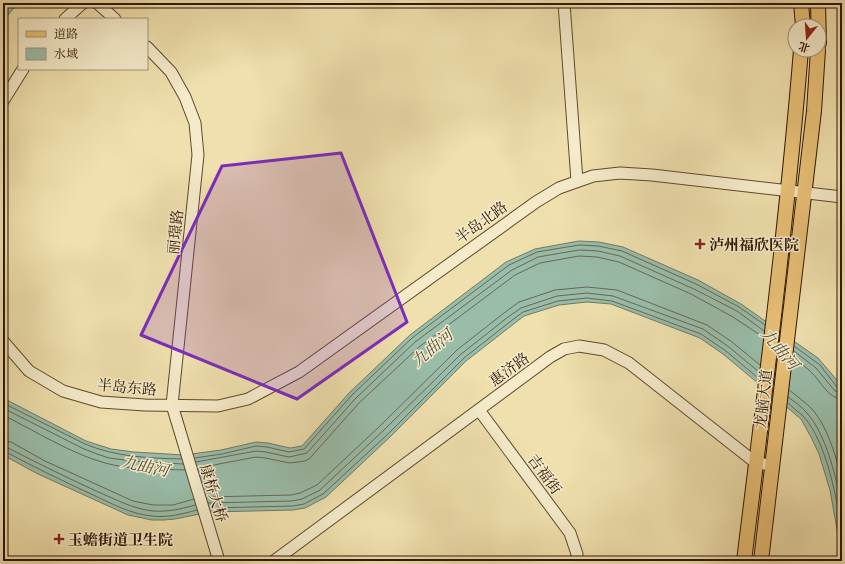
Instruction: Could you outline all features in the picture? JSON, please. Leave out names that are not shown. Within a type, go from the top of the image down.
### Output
[{"type":"main road","points":[[801,3],[802,18]]},
{"type":"main road","points":[[818,3],[818,18]]},
{"type":"main road","name":"龙脑大道","points":[[744,561],[778,276],[800,58]]},
{"type":"main road","name":"龙脑大道","points":[[762,561],[793,278],[814,111],[817,58]]},
{"type":"street","points":[[66,18],[83,3]]},
{"type":"street","points":[[97,3],[115,18]]},
{"type":"street","points":[[564,3],[577,181]]},
{"type":"street","name":"丽璟路","points":[[148,48],[171,72],[185,97],[195,122],[198,155],[172,406],[181,434]]},
{"type":"street","points":[[3,102],[22,70]]},
{"type":"street","name":"半岛北路","points":[[172,406],[218,406],[248,399],[274,386],[299,372],[536,202],[559,188],[593,176],[620,173],[652,175],[842,197]]},
{"type":"street","name":"半岛东路","points":[[3,341],[29,371],[63,391],[102,402],[172,406]]},
{"type":"street","name":"惠济路","points":[[274,561],[550,357],[564,349],[580,346],[604,350],[629,363],[756,463]]},
{"type":"street","name":"吉福街","points":[[479,410],[570,533],[577,554],[577,561]]},
{"type":"street","name":"康桥大桥","points":[[181,434],[219,561]]},
{"type":"street","points":[[756,463],[773,465]]},
{"type":"highlighted area","points":[[341,153],[407,322],[297,399],[141,335],[222,166]]},
{"type":"water","points":[[3,3],[18,3],[3,21]]},
{"type":"water","name":"九曲河","points":[[579,241],[599,242],[623,247],[698,280],[741,304],[818,358],[842,386],[842,561],[840,561],[837,529],[830,490],[819,454],[801,419],[723,354],[700,338],[611,304],[587,302],[559,305],[524,316],[466,361],[391,436],[326,497],[305,508],[293,510],[210,512],[175,519],[152,520],[128,515],[38,474],[3,455],[3,398],[86,441],[111,449],[184,455],[221,450],[256,442],[290,448],[302,446],[349,393],[410,335],[506,262],[535,249]]},
{"type":"place","name":"泸州福欣医院","points":[[700,244]]},
{"type":"place","name":"玉蟾街道卫生院","points":[[59,539]]}]
